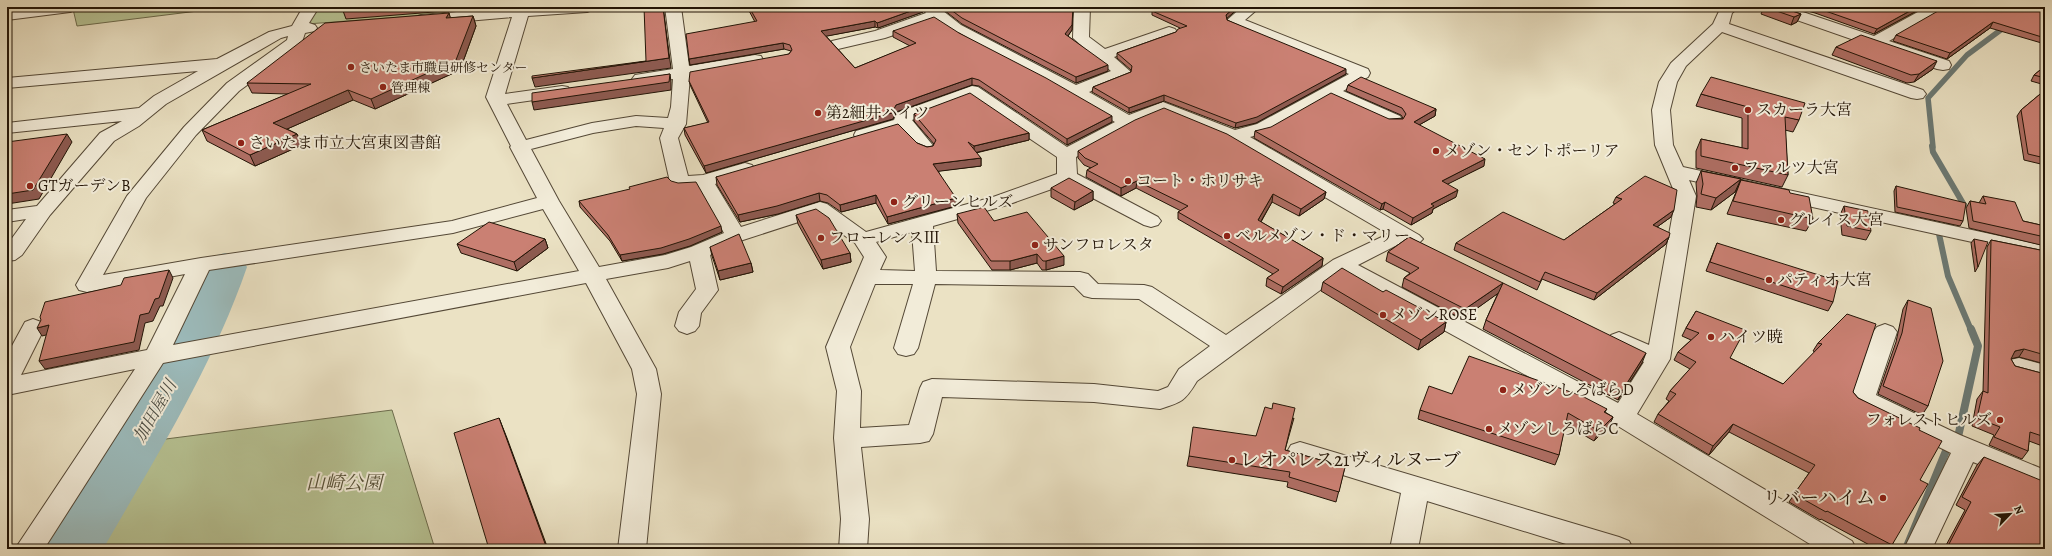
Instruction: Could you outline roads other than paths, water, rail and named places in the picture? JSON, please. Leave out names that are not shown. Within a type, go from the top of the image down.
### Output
[{"type":"street","points":[[7,15],[70,7]]},
{"type":"street","points":[[311,7],[298,29],[295,42],[233,87],[190,131],[137,196],[86,285],[201,264],[453,228],[549,201]]},
{"type":"street","points":[[406,21],[523,9],[587,7]]},
{"type":"street","points":[[673,7],[683,73],[677,124],[669,138],[680,182],[704,181],[765,163]]},
{"type":"street","points":[[1076,91],[1123,72],[1100,56],[1081,38],[1082,7]]},
{"type":"street","points":[[1234,136],[1263,128],[1362,73],[1234,21],[1252,7]]},
{"type":"street","points":[[1622,417],[1658,359],[1686,196],[1664,145],[1661,110],[1668,82],[1679,63],[1720,26],[1725,11],[1731,7]]},
{"type":"street","points":[[1773,7],[1943,65]]},
{"type":"street","points":[[1875,42],[1938,7]]},
{"type":"street","points":[[2037,7],[2045,10]]},
{"type":"street","points":[[523,9],[495,97],[496,100],[519,147],[644,369],[649,394],[632,549]]},
{"type":"street","points":[[838,44],[879,34],[932,11],[959,29],[1076,91],[1128,122]]},
{"type":"street","points":[[1720,26],[1917,94]]},
{"type":"street","points":[[7,255],[14,250],[43,210],[107,137],[133,122],[160,100],[276,35],[298,29],[328,27]]},
{"type":"street","points":[[1100,56],[1169,32]]},
{"type":"street","points":[[628,81],[768,58]]},
{"type":"street","points":[[7,83],[224,63]]},
{"type":"street","points":[[496,100],[582,88]]},
{"type":"street","points":[[926,148],[903,123],[903,117],[972,90],[1066,155]]},
{"type":"street","points":[[1329,91],[1394,120]]},
{"type":"street","points":[[1066,155],[1128,122],[1163,107],[1234,136],[1403,234],[1431,248]]},
{"type":"street","points":[[7,128],[144,113]]},
{"type":"street","points":[[519,147],[592,128],[636,121],[677,124]]},
{"type":"street","points":[[848,139],[903,123]]},
{"type":"street","points":[[1066,155],[1067,177]]},
{"type":"street","points":[[1674,171],[2045,252]]},
{"type":"street","points":[[863,239],[1000,201],[1067,177],[1151,221]]},
{"type":"street","points":[[704,181],[736,236]]},
{"type":"street","points":[[7,386],[156,356],[668,261],[699,252],[736,236],[820,208],[863,239],[875,257],[838,347],[849,391],[848,438],[855,518],[854,549]]},
{"type":"street","points":[[7,216],[43,210]]},
{"type":"street","points":[[906,348],[926,278],[922,222]]},
{"type":"street","points":[[848,438],[920,434],[932,388],[1094,393],[1160,400],[1177,393],[1188,375],[1226,346],[1341,265],[1403,234]]},
{"type":"street","points":[[687,326],[690,312],[707,290],[699,252]]},
{"type":"street","points":[[28,549],[156,356],[201,264]]},
{"type":"street","points":[[1341,265],[1622,417],[1842,549]]},
{"type":"street","points":[[867,277],[1080,279],[1092,291],[1144,292],[1226,346]]},
{"type":"street","points":[[7,378],[33,327]]},
{"type":"street","points":[[1601,332],[1658,359]]},
{"type":"street","points":[[1885,332],[1862,399],[1967,448],[2045,481]]},
{"type":"street","points":[[2019,366],[2045,374]]},
{"type":"street","points":[[1918,549],[1967,448]]},
{"type":"street","points":[[1300,452],[1619,549]]},
{"type":"street","points":[[1404,549],[1416,487]]},
{"type":"waterway","points":[[1933,147],[1928,98],[1967,55],[2006,26]]},
{"type":"waterway","points":[[1932,146],[1933,152],[1964,205],[1949,224]]},
{"type":"waterway","points":[[1939,234],[1948,276],[1971,330]]},
{"type":"waterway","name":"加田屋川","points":[[72,549],[136,446],[176,377],[211,304],[225,267]]},
{"type":"waterway","points":[[1958,437],[1978,346],[1971,329]]},
{"type":"waterway","points":[[1906,549],[1946,451]]},
{"type":"place","name":"さいたま市職員研修センター","points":[[351,67]]},
{"type":"place","name":"管理棟","points":[[383,87]]},
{"type":"place","name":"スカーラ大宮","points":[[1748,110]]},
{"type":"place","name":"第2細井ハイツ","points":[[818,113]]},
{"type":"place","name":"さいたま市立大宮東図書館","points":[[241,143]]},
{"type":"place","name":"メゾン・セントポーリア","points":[[1436,151]]},
{"type":"place","name":"ファルツ大宮","points":[[1735,168]]},
{"type":"place","name":"コート・ホリサキ","points":[[1128,181]]},
{"type":"place","name":"GTガーデンB","points":[[30,186]]},
{"type":"place","name":"グリーンヒルズ","points":[[894,202]]},
{"type":"place","name":"グレイス大宮","points":[[1781,220]]},
{"type":"place","name":"ベルメゾン・ド・マリー","points":[[1227,236]]},
{"type":"place","name":"フローレンスⅢ","points":[[821,238]]},
{"type":"place","name":"サンフロレスタ","points":[[1035,245]]},
{"type":"place","name":"パティオ大宮","points":[[1769,280]]},
{"type":"place","name":"メゾンROSE","points":[[1383,315]]},
{"type":"place","name":"ハイツ暁","points":[[1711,337]]},
{"type":"place","name":"メゾンしろばらD","points":[[1503,390]]},
{"type":"place","name":"フォレストヒルズ","points":[[2000,420]]},
{"type":"place","name":"メゾンしろばらC","points":[[1489,429]]},
{"type":"place","name":"レオパレス21ヴィルヌーブ","points":[[1232,460]]},
{"type":"place","name":"リバーハイム","points":[[1883,498]]},
{"type":"park label","name":"山崎公園","points":[[344,483]]}]
